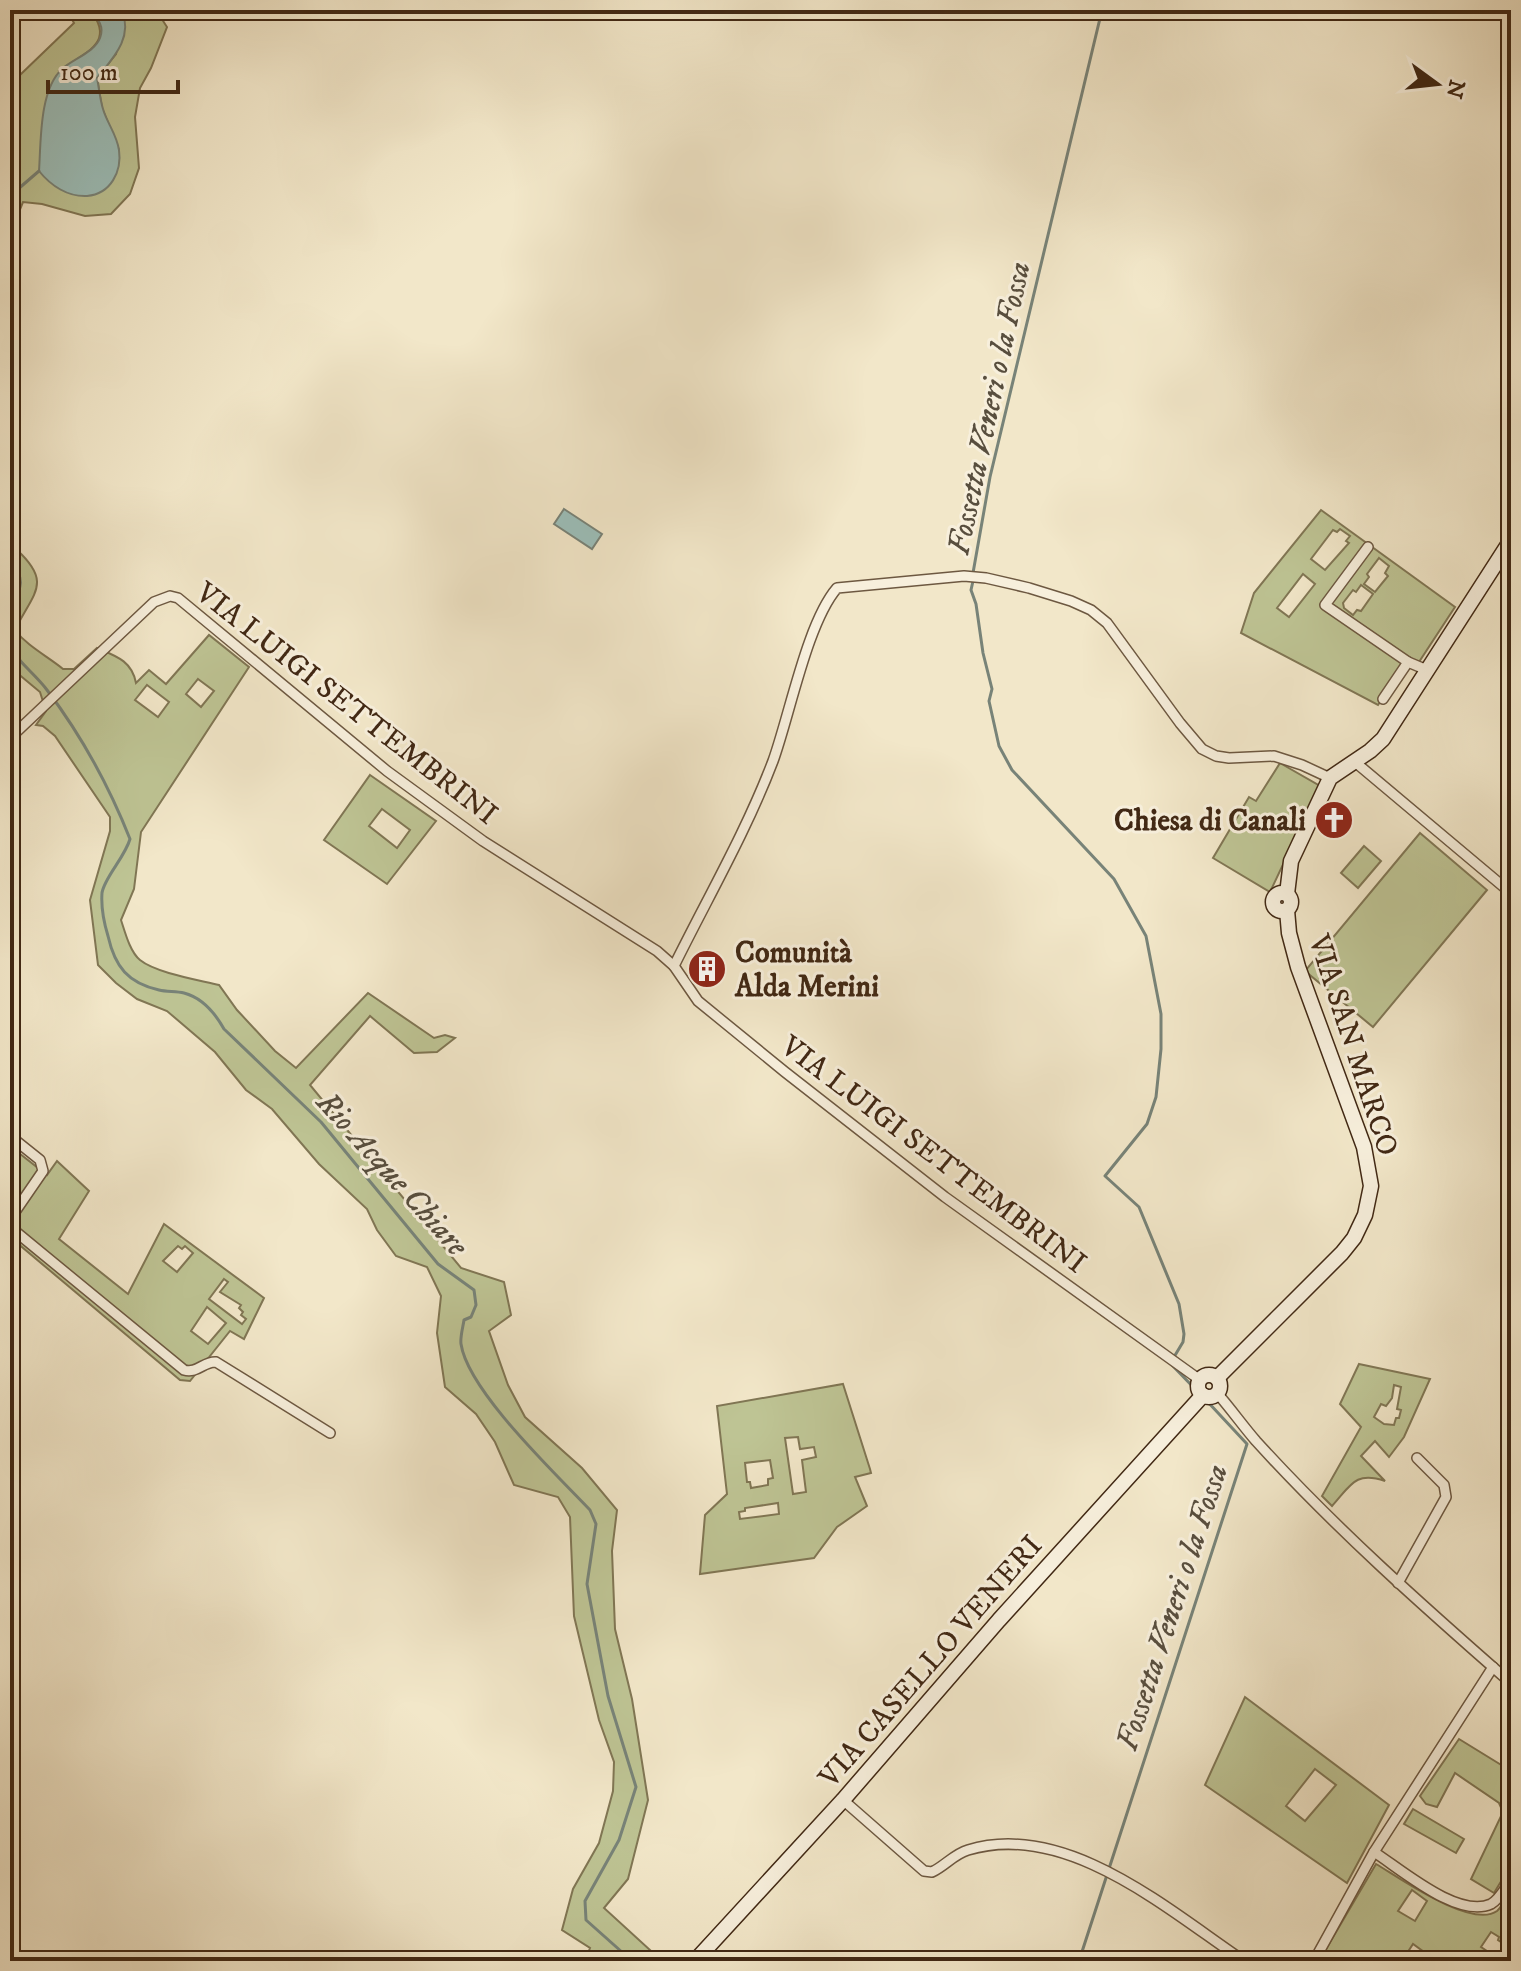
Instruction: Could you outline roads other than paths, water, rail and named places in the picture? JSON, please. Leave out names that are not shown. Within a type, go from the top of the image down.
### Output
[{"type":"street","points":[[674,966],[756,802],[814,632],[837,588],[964,576],[1029,588],[1071,601],[1091,610],[1107,623],[1202,749],[1229,758],[1274,756],[1330,778],[1383,739],[1511,540]]},
{"type":"street","points":[[1368,547],[1325,605],[1408,662],[1427,670]]},
{"type":"street","name":"VIA LUIGI SETTEMBRINI","points":[[10,738],[154,602],[170,596],[178,598],[387,771],[483,841],[649,946],[674,966],[698,1001],[763,1055],[945,1197],[1205,1392],[1398,1583],[1511,1683]]},
{"type":"street","points":[[1383,699],[1408,662]]},
{"type":"street","points":[[1355,762],[1511,893]]},
{"type":"street","name":"VIA SAN MARCO","points":[[1205,1392],[1220,1384],[1217,1378],[1342,1253],[1360,1226],[1369,1199],[1369,1166],[1364,1147],[1313,1010],[1283,911],[1291,902],[1282,894],[1291,861],[1330,778]]},
{"type":"street","points":[[10,1136],[40,1160],[43,1171],[10,1219]]},
{"type":"street","points":[[10,1227],[184,1370],[192,1371],[209,1362],[216,1362],[330,1433]]},
{"type":"street","name":"VIA CASELLO VENERI","points":[[695,1961],[843,1800],[999,1620],[1205,1392]]},
{"type":"street","points":[[1398,1583],[1446,1497],[1444,1485],[1417,1458]]},
{"type":"street","points":[[1314,1961],[1374,1852],[1493,1667]]},
{"type":"street","points":[[843,1800],[924,1871],[937,1870],[964,1851],[981,1847],[1027,1843],[1048,1848],[1103,1870],[1244,1961]]},
{"type":"street","points":[[1374,1852],[1456,1905],[1472,1908],[1495,1901],[1511,1880]]},
{"type":"water","points":[[90,10],[122,10],[125,20],[120,47],[97,78],[103,109],[119,150],[119,166],[113,180],[103,191],[80,196],[60,190],[39,171],[40,146],[45,103],[54,78],[94,47],[100,38],[101,26]]},
{"type":"water","points":[[564,509],[602,534],[592,549],[554,524]]},
{"type":"waterway","name":"Fossetta Veneri o la Fossa","points":[[973,573],[990,477],[1102,10]]},
{"type":"waterway","points":[[10,196],[39,171]]},
{"type":"waterway","name":"Rio Acque Chiare","points":[[10,565],[16,570],[20,581],[10,613]]},
{"type":"waterway","name":"Fossetta Veneri o la Fossa","points":[[973,581],[971,590],[992,689],[989,701],[999,746],[1012,770],[1114,879],[1146,936],[1161,1014],[1156,1097],[1147,1124],[1105,1176],[1139,1207],[1179,1304],[1184,1334],[1174,1357]]},
{"type":"waterway","name":"Rio Acque Chiare","points":[[10,647],[47,690],[83,743],[130,839],[102,893],[105,926],[119,965],[139,983],[191,995],[208,1007],[224,1029],[321,1122],[438,1264],[474,1290],[476,1305],[471,1317],[464,1320],[461,1338],[467,1363],[479,1385],[515,1431],[590,1510],[596,1524],[587,1584],[608,1696],[636,1787],[619,1840],[585,1901],[586,1920],[632,1961]]},
{"type":"waterway","name":"Fossetta Veneri o la Fossa","points":[[1170,1363],[1198,1392]]},
{"type":"waterway","name":"Fossetta Veneri o la Fossa","points":[[1079,1961],[1247,1444],[1206,1400]]},
{"type":"place","name":"Chiesa di Canali","points":[[1334,820]]},
{"type":"place","name":"Comunità Alda Merini","points":[[707,969]]}]
